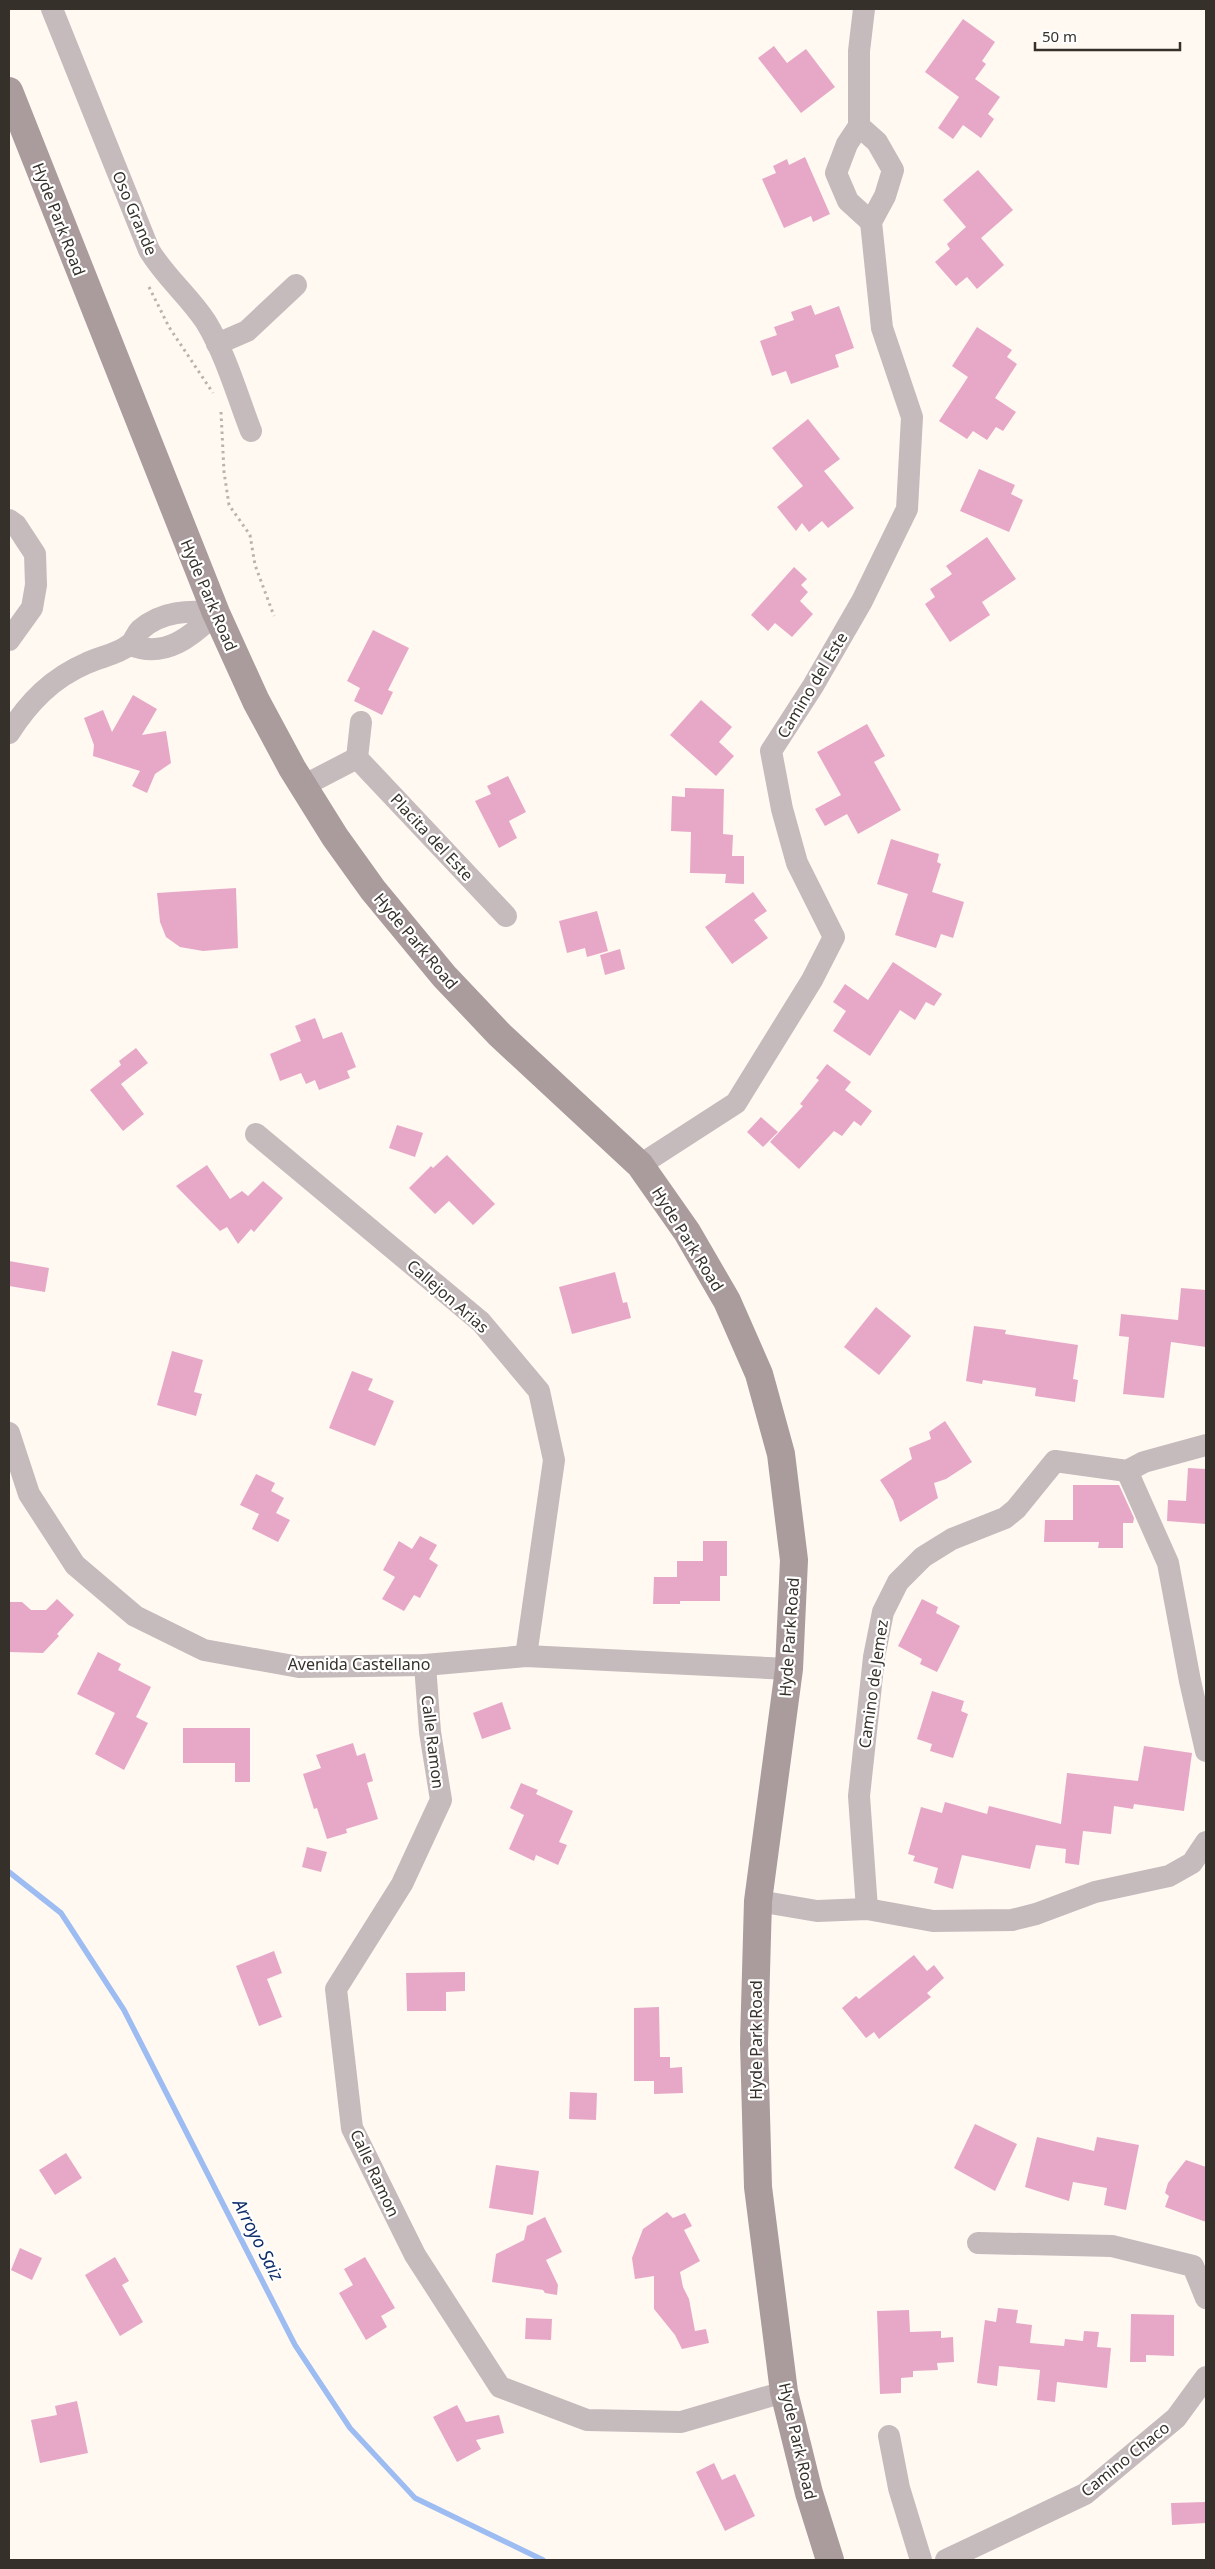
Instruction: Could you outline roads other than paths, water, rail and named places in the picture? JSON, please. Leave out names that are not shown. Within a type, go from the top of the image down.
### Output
[{"type":"main road","name":"Hyde Park Road","points":[[9,90],[216,613],[256,701],[303,786],[373,890],[444,976],[500,1035],[640,1166],[687,1232],[727,1302],[759,1374],[781,1454],[794,1560],[789,1669],[758,1901],[754,2043],[758,2187],[784,2392],[809,2493],[830,2560]]},
{"type":"street","name":"Oso Grande","points":[[52,9],[149,250],[159,267],[205,321],[217,344],[251,431]]},
{"type":"street","points":[[859,126],[877,142],[893,170],[885,196],[871,222],[848,201],[836,173],[847,144],[859,126],[859,51],[864,9]]},
{"type":"street","name":"Camino del Este","points":[[640,1166],[736,1103],[812,980],[834,937],[797,863],[771,751],[814,686],[907,509],[912,417],[882,328],[871,222]]},
{"type":"street","points":[[217,344],[247,331],[296,285]]},
{"type":"street","points":[[9,520],[16,525],[35,554],[36,585],[32,608],[9,640]]},
{"type":"street","points":[[9,733],[30,703],[49,685],[80,666],[130,645],[139,631],[165,615],[191,611],[216,613]]},
{"type":"street","points":[[130,645],[149,650],[169,647],[192,635],[216,613]]},
{"type":"street","points":[[303,786],[357,758],[361,722]]},
{"type":"street","name":"Placita del Este","points":[[357,758],[506,916]]},
{"type":"street","name":"Callejon Arias","points":[[256,1134],[481,1322],[539,1391],[554,1460],[526,1656]]},
{"type":"street","name":"Avenida Castellano","points":[[9,1433],[29,1494],[76,1565],[135,1616],[204,1650],[299,1667],[425,1665],[526,1656],[789,1669]]},
{"type":"street","points":[[1206,1445],[1144,1462],[1127,1471],[1168,1563],[1190,1681],[1206,1750]]},
{"type":"street","name":"Camino de Jemez","points":[[867,1909],[859,1796],[876,1638],[889,1597],[910,1570],[939,1545],[1005,1518],[1016,1509],[1055,1461],[1127,1471]]},
{"type":"street","name":"Calle Ramon","points":[[425,1665],[430,1732],[441,1800],[402,1884],[336,1989],[352,2128],[415,2255],[500,2387],[587,2420],[615,2421],[681,2422],[784,2392]]},
{"type":"street","points":[[758,1901],[817,1910],[867,1909],[933,1921],[1012,1920],[1094,1892],[1169,1876],[1192,1863],[1206,1842]]},
{"type":"street","points":[[978,2243],[1112,2246],[1193,2266],[1206,2298]]},
{"type":"street","name":"Camino Chaco","points":[[946,2560],[1085,2494],[1176,2418],[1206,2377]]},
{"type":"street","points":[[889,2436],[899,2488],[921,2560]]},
{"type":"waterway","name":"Arroyo Saiz","points":[[9,1872],[61,1913],[124,2010],[295,2345],[350,2428],[415,2498],[543,2560]]}]
